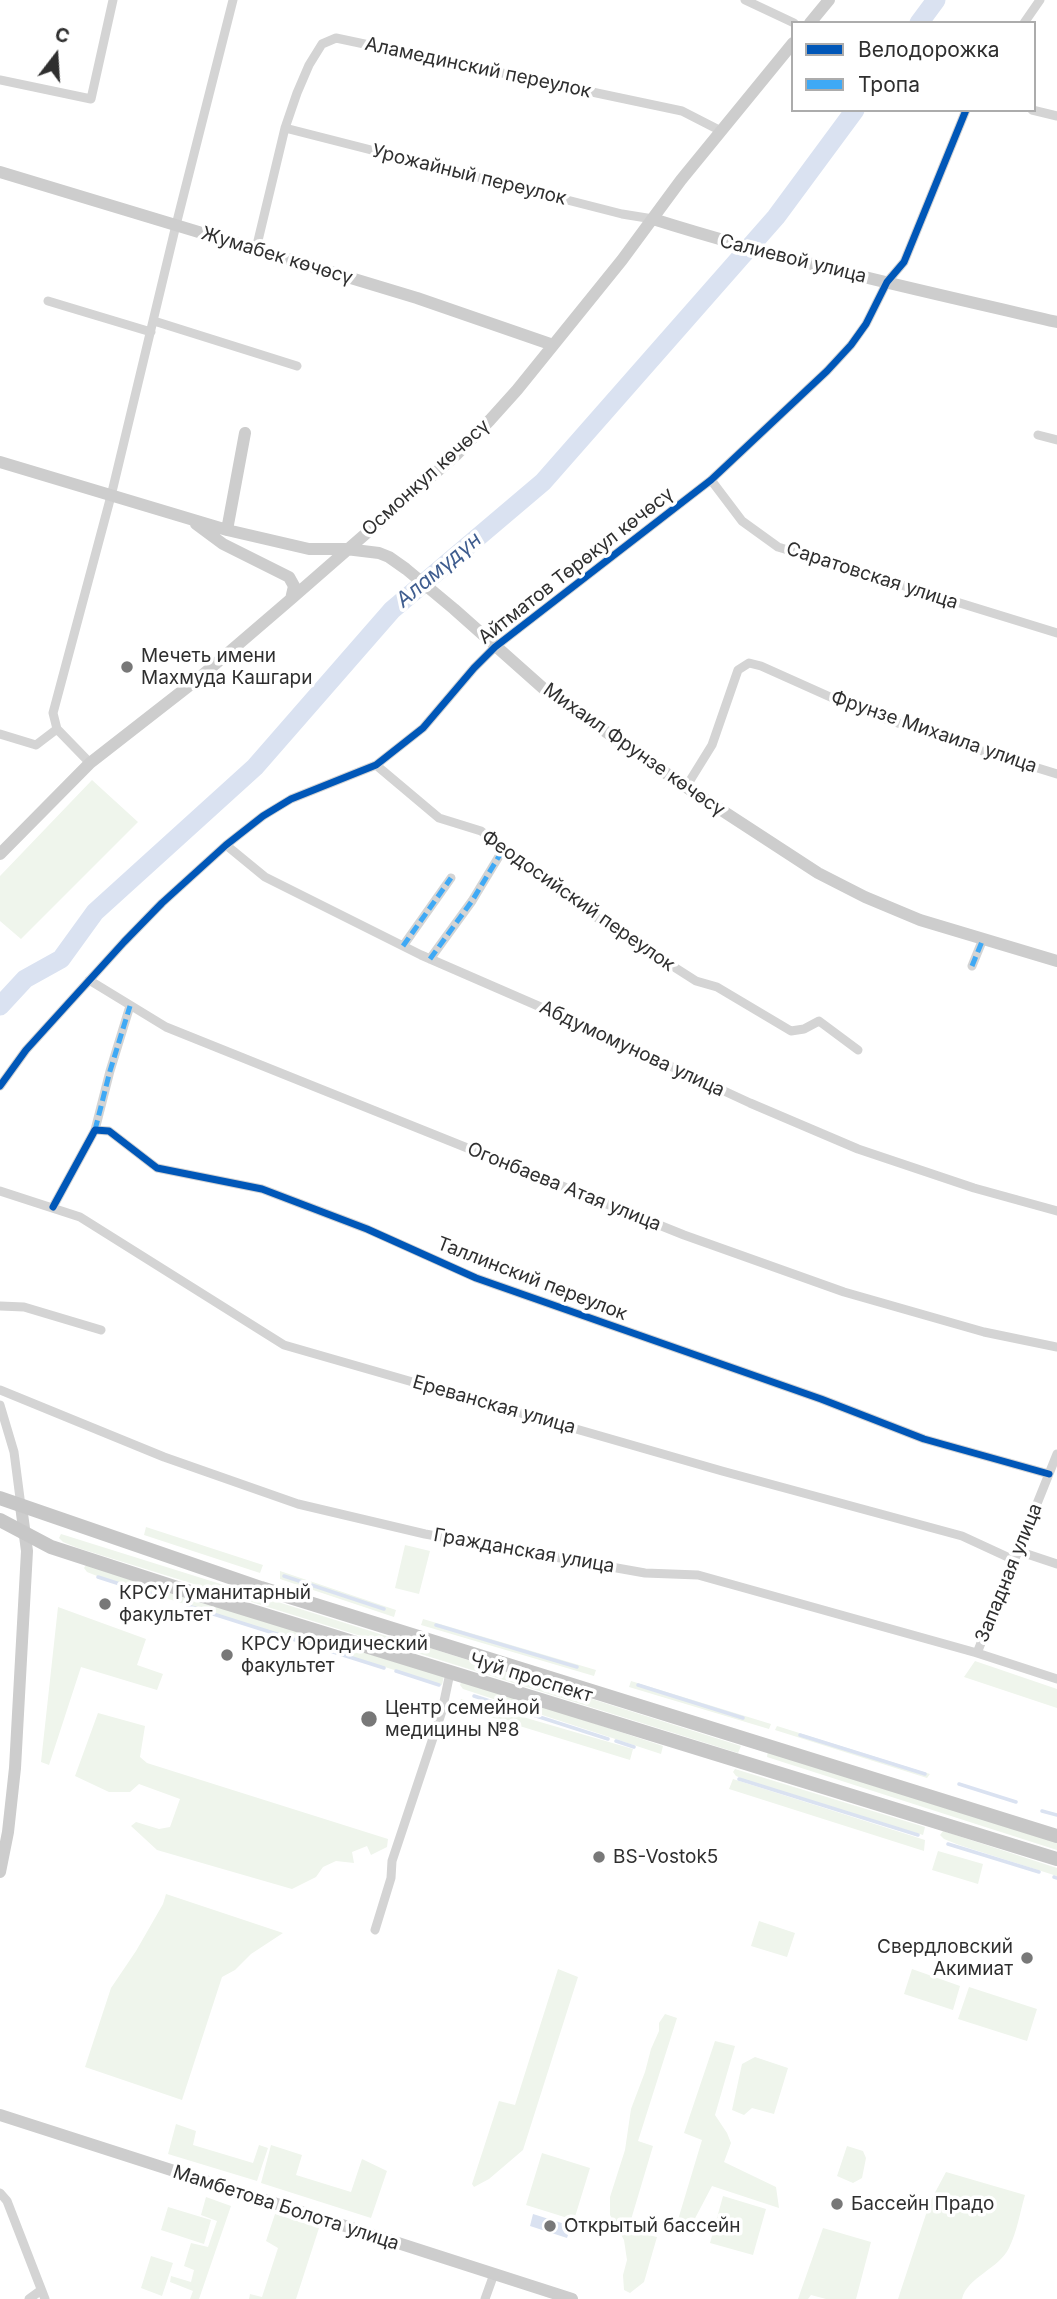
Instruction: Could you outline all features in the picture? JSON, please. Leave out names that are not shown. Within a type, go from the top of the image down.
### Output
[{"type":"main road","points":[[812,21],[829,0]]},
{"type":"main road","name":"Осмонкул көчөсү","points":[[0,854],[90,763],[199,678],[456,455],[517,390],[681,180],[791,45]]},
{"type":"main road","name":"Жумабек көчөсү","points":[[0,172],[417,298],[553,345]]},
{"type":"main road","name":"Салиевой улица","points":[[653,219],[799,260],[1057,322]]},
{"type":"main road","points":[[227,530],[245,433]]},
{"type":"main road","name":"Михаил Фрунзе көчөсү","points":[[0,462],[190,520],[309,550],[379,553],[407,569],[544,689],[686,787],[818,873],[865,897],[920,920],[1057,961]]},
{"type":"main road","name":"Михаил Фрунзе көчөсү","points":[[190,520],[223,544],[289,577],[294,586],[291,599]]},
{"type":"main road","name":"Чуй проспект","points":[[0,1498],[286,1596],[1057,1836]]},
{"type":"main road","points":[[0,1872],[8,1832],[15,1768],[27,1551],[21,1506]]},
{"type":"main road","name":"Чуй проспект","points":[[0,1520],[51,1547],[450,1673],[1057,1859]]},
{"type":"main road","points":[[749,1765],[756,1741]]},
{"type":"main road","name":"Мамбетова Болота улица","points":[[2,2118],[572,2299]]},
{"type":"street","points":[[0,80],[91,99],[113,0]]},
{"type":"street","points":[[90,763],[57,729],[53,713],[111,496],[233,0]]},
{"type":"street","points":[[745,0],[791,22]]},
{"type":"street","points":[[1025,21],[1040,0]]},
{"type":"street","name":"Аламединский переулок","points":[[256,249],[285,128],[297,93],[322,44],[336,38],[682,111],[721,131]]},
{"type":"street","points":[[1036,111],[1057,116]]},
{"type":"street","name":"Айтматов Төрөкул көчөсү","points":[[0,1086],[26,1050],[89,980],[162,903],[226,845],[262,816],[291,799],[376,765],[423,728],[495,647],[711,480],[827,371],[866,324],[887,282],[904,262],[965,112]]},
{"type":"street","name":"Урожайный переулок","points":[[285,128],[622,214],[653,219]]},
{"type":"street","points":[[48,301],[151,332]]},
{"type":"street","points":[[154,321],[297,366]]},
{"type":"street","points":[[1038,435],[1057,440]]},
{"type":"street","name":"Саратовская улица","points":[[711,480],[742,521],[778,547],[1057,634]]},
{"type":"street","name":"Фрунзе Михаила улица","points":[[686,787],[712,745],[738,670],[749,663],[857,709],[1057,774]]},
{"type":"street","points":[[0,734],[36,745],[57,729]]},
{"type":"street","name":"Феодосийский переулок","points":[[376,765],[439,818],[481,831],[591,914],[695,981],[717,987],[790,1031],[804,1029],[819,1021],[858,1050]]},
{"type":"street","name":"Абдумомунова улица","points":[[226,845],[265,877],[403,946],[750,1103],[858,1149],[974,1188],[1057,1211]]},
{"type":"street","points":[[430,959],[472,901],[504,848]]},
{"type":"street","points":[[403,946],[451,878]]},
{"type":"street","points":[[972,966],[984,939]]},
{"type":"street","name":"Огонбаева Атая улица","points":[[89,980],[166,1027],[684,1235],[844,1292],[984,1332],[1057,1347]]},
{"type":"street","points":[[53,1207],[95,1130],[130,1006]]},
{"type":"street","name":"Таллинский переулок","points":[[95,1130],[109,1131],[157,1168],[262,1189],[367,1229],[476,1278],[821,1399],[924,1439],[1049,1474]]},
{"type":"street","name":"Ереванская улица","points":[[0,1192],[80,1217],[284,1345],[722,1472],[962,1536],[1016,1555],[1057,1564]]},
{"type":"street","points":[[0,1306],[24,1307],[101,1330]]},
{"type":"street","name":"Гражданская улица","points":[[0,1390],[164,1457],[298,1504],[460,1540],[645,1573],[698,1575],[977,1653],[1057,1679]]},
{"type":"street","points":[[0,1405],[14,1452],[21,1506]]},
{"type":"street","name":"Западная улица","points":[[977,1653],[1057,1454]]},
{"type":"street","points":[[374,1930],[391,1878],[393,1858],[442,1711],[450,1673]]},
{"type":"street","points":[[0,2193],[7,2201],[42,2295],[29,2299]]},
{"type":"street","points":[[485,2299],[495,2274]]},
{"type":"shaded area","points":[[92,780],[138,822],[21,939],[0,921],[0,876]]},
{"type":"shaded area","points":[[146,1527],[263,1565],[260,1573],[144,1535]]},
{"type":"shaded area","points":[[61,1534],[396,1639],[393,1646],[78,1548],[63,1542],[59,1538]]},
{"type":"shaded area","points":[[405,1545],[430,1551],[419,1594],[395,1588]]},
{"type":"shaded area","points":[[86,1565],[444,1676],[442,1685],[102,1578],[87,1572],[84,1568]]},
{"type":"shaded area","points":[[280,1571],[396,1610],[394,1617],[280,1579]]},
{"type":"shaded area","points":[[58,1607],[146,1639],[137,1665],[163,1674],[157,1690],[81,1667],[49,1765],[41,1762]]},
{"type":"shaded area","points":[[423,1619],[596,1670],[594,1676],[421,1625]]},
{"type":"shaded area","points":[[414,1643],[741,1746],[738,1753],[411,1651]]},
{"type":"shaded area","points":[[975,1661],[1057,1689],[1057,1708],[964,1677]]},
{"type":"shaded area","points":[[462,1680],[663,1746],[661,1754],[463,1689],[460,1685]]},
{"type":"shaded area","points":[[631,1681],[771,1724],[769,1729],[629,1687]]},
{"type":"shaded area","points":[[461,1699],[633,1749],[630,1760],[458,1707]]},
{"type":"shaded area","points":[[98,1713],[145,1726],[140,1757],[147,1763],[388,1839],[387,1847],[371,1855],[367,1846],[352,1852],[354,1863],[336,1861],[323,1867],[316,1877],[292,1889],[157,1850],[131,1826],[136,1822],[159,1829],[170,1827],[180,1799],[139,1784],[130,1792],[109,1792],[75,1776]]},
{"type":"shaded area","points":[[777,1726],[930,1774],[927,1778],[775,1730]]},
{"type":"shaded area","points":[[768,1750],[1057,1842],[1057,1850],[767,1757]]},
{"type":"shaded area","points":[[735,1769],[925,1827],[923,1835],[751,1782],[736,1776],[733,1772]]},
{"type":"shaded area","points":[[733,1779],[925,1840],[924,1851],[729,1789]]},
{"type":"shaded area","points":[[943,1831],[1057,1868],[1057,1876],[959,1845],[944,1839],[940,1835]]},
{"type":"shaded area","points":[[938,1851],[983,1864],[978,1884],[932,1870]]},
{"type":"shaded area","points":[[166,1894],[283,1933],[222,1977],[182,2100],[85,2067],[111,1988],[136,1951]]},
{"type":"shaded area","points":[[759,1921],[795,1933],[787,1957],[751,1946]]},
{"type":"shaded area","points":[[558,1969],[578,1977],[523,2150],[489,2179],[474,2187],[472,2184],[499,2101],[515,2105]]},
{"type":"shaded area","points":[[912,1969],[960,1986],[953,2010],[904,1994]]},
{"type":"shaded area","points":[[969,1987],[1037,2009],[1027,2041],[958,2019]]},
{"type":"shaded area","points":[[665,2014],[677,2018],[638,2141],[653,2146],[630,2223],[644,2234],[657,2237],[644,2282],[630,2293],[624,2290],[623,2275],[627,2260],[624,2240],[610,2215],[610,2197],[625,2150],[631,2109],[659,2031],[659,2023]]},
{"type":"shaded area","points":[[715,2041],[735,2046],[715,2115],[731,2143],[724,2162],[776,2187],[779,2208],[712,2186],[691,2226],[677,2223],[702,2140],[684,2133]]},
{"type":"shaded area","points":[[755,2057],[788,2068],[774,2114],[752,2108],[744,2115],[732,2110],[742,2064]]},
{"type":"shaded area","points":[[176,2124],[196,2131],[193,2145],[253,2163],[259,2145],[268,2148],[257,2181],[168,2154]]},
{"type":"shaded area","points":[[271,2145],[302,2155],[296,2175],[351,2192],[362,2159],[387,2171],[371,2218],[261,2183]]},
{"type":"shaded area","points":[[847,2146],[863,2151],[866,2158],[862,2178],[853,2183],[837,2176]]},
{"type":"shaded area","points":[[542,2153],[590,2168],[574,2220],[526,2205]]},
{"type":"shaded area","points":[[946,2172],[1025,2195],[1012,2242],[998,2262],[970,2285],[962,2299],[898,2299],[930,2202]]},
{"type":"shaded area","points":[[723,2196],[766,2209],[753,2255],[710,2243]]},
{"type":"shaded area","points":[[206,2197],[231,2206],[199,2299],[190,2299],[193,2291],[170,2282],[171,2276],[191,2282],[194,2270],[184,2266],[191,2243],[208,2247],[217,2221],[201,2215]]},
{"type":"shaded area","points":[[168,2207],[211,2220],[204,2244],[161,2230]]},
{"type":"shaded area","points":[[275,2214],[319,2228],[296,2299],[249,2299],[250,2294],[262,2297],[278,2248],[266,2241]]},
{"type":"shaded area","points":[[823,2228],[871,2242],[856,2299],[826,2299],[811,2295],[808,2299],[798,2299]]},
{"type":"shaded area","points":[[151,2256],[173,2263],[162,2296],[141,2288]]},
{"type":"water","name":"Открытый бассейн","points":[[533,2214],[571,2226],[567,2238],[530,2226]]},
{"type":"waterway","name":"Аламүдүн","points":[[920,21],[936,0]]},
{"type":"waterway","name":"Аламүдүн","points":[[0,1006],[25,979],[61,959],[95,912],[255,767],[392,610],[543,482],[776,217],[854,112]]},
{"type":"waterway","points":[[284,1576],[384,1609]]},
{"type":"waterway","points":[[98,1577],[160,1597]]},
{"type":"waterway","points":[[188,1606],[384,1668]]},
{"type":"waterway","points":[[436,1625],[577,1667]]},
{"type":"waterway","points":[[396,1671],[439,1685]]},
{"type":"waterway","points":[[638,1685],[743,1718]]},
{"type":"waterway","points":[[474,1696],[608,1739]]},
{"type":"waterway","points":[[800,1735],[925,1774]]},
{"type":"waterway","points":[[616,1741],[634,1747]]},
{"type":"waterway","points":[[739,1779],[918,1835]]},
{"type":"waterway","points":[[959,1784],[1016,1802]]},
{"type":"waterway","points":[[1042,1811],[1057,1815]]},
{"type":"waterway","points":[[948,1844],[1039,1872]]},
{"type":"marked path","points":[[430,959],[472,901],[504,848]]},
{"type":"marked path","points":[[403,946],[451,878]]},
{"type":"marked path","points":[[972,966],[983,939]]},
{"type":"marked path","points":[[95,1130],[130,1006]]},
{"type":"cycle path","points":[[0,1086],[26,1050],[124,942],[226,845],[263,816],[291,799],[376,765],[423,728],[495,647],[711,480],[827,371],[866,324],[887,282],[904,262],[965,112]]},
{"type":"cycle path","points":[[53,1207],[95,1130],[109,1131],[157,1168],[262,1189],[367,1229],[476,1278],[821,1399],[924,1439],[1049,1474]]},
{"type":"place","name":"Мечеть имени Махмуда Кашгари","points":[[127,667]]},
{"type":"place","name":"КРСУ Гуманитарный факультет","points":[[105,1604]]},
{"type":"place","name":"КРСУ Юридический факультет","points":[[227,1655]]},
{"type":"place","name":"Центр семейной медицины №8","points":[[369,1719]]},
{"type":"place","name":"BS-Vostok5","points":[[599,1857]]},
{"type":"place","name":"Свердловский Акимиат","points":[[1027,1958]]},
{"type":"place","name":"Бассейн Прадо","points":[[837,2204]]},
{"type":"place","name":"Открытый бассейн","points":[[550,2226]]}]
